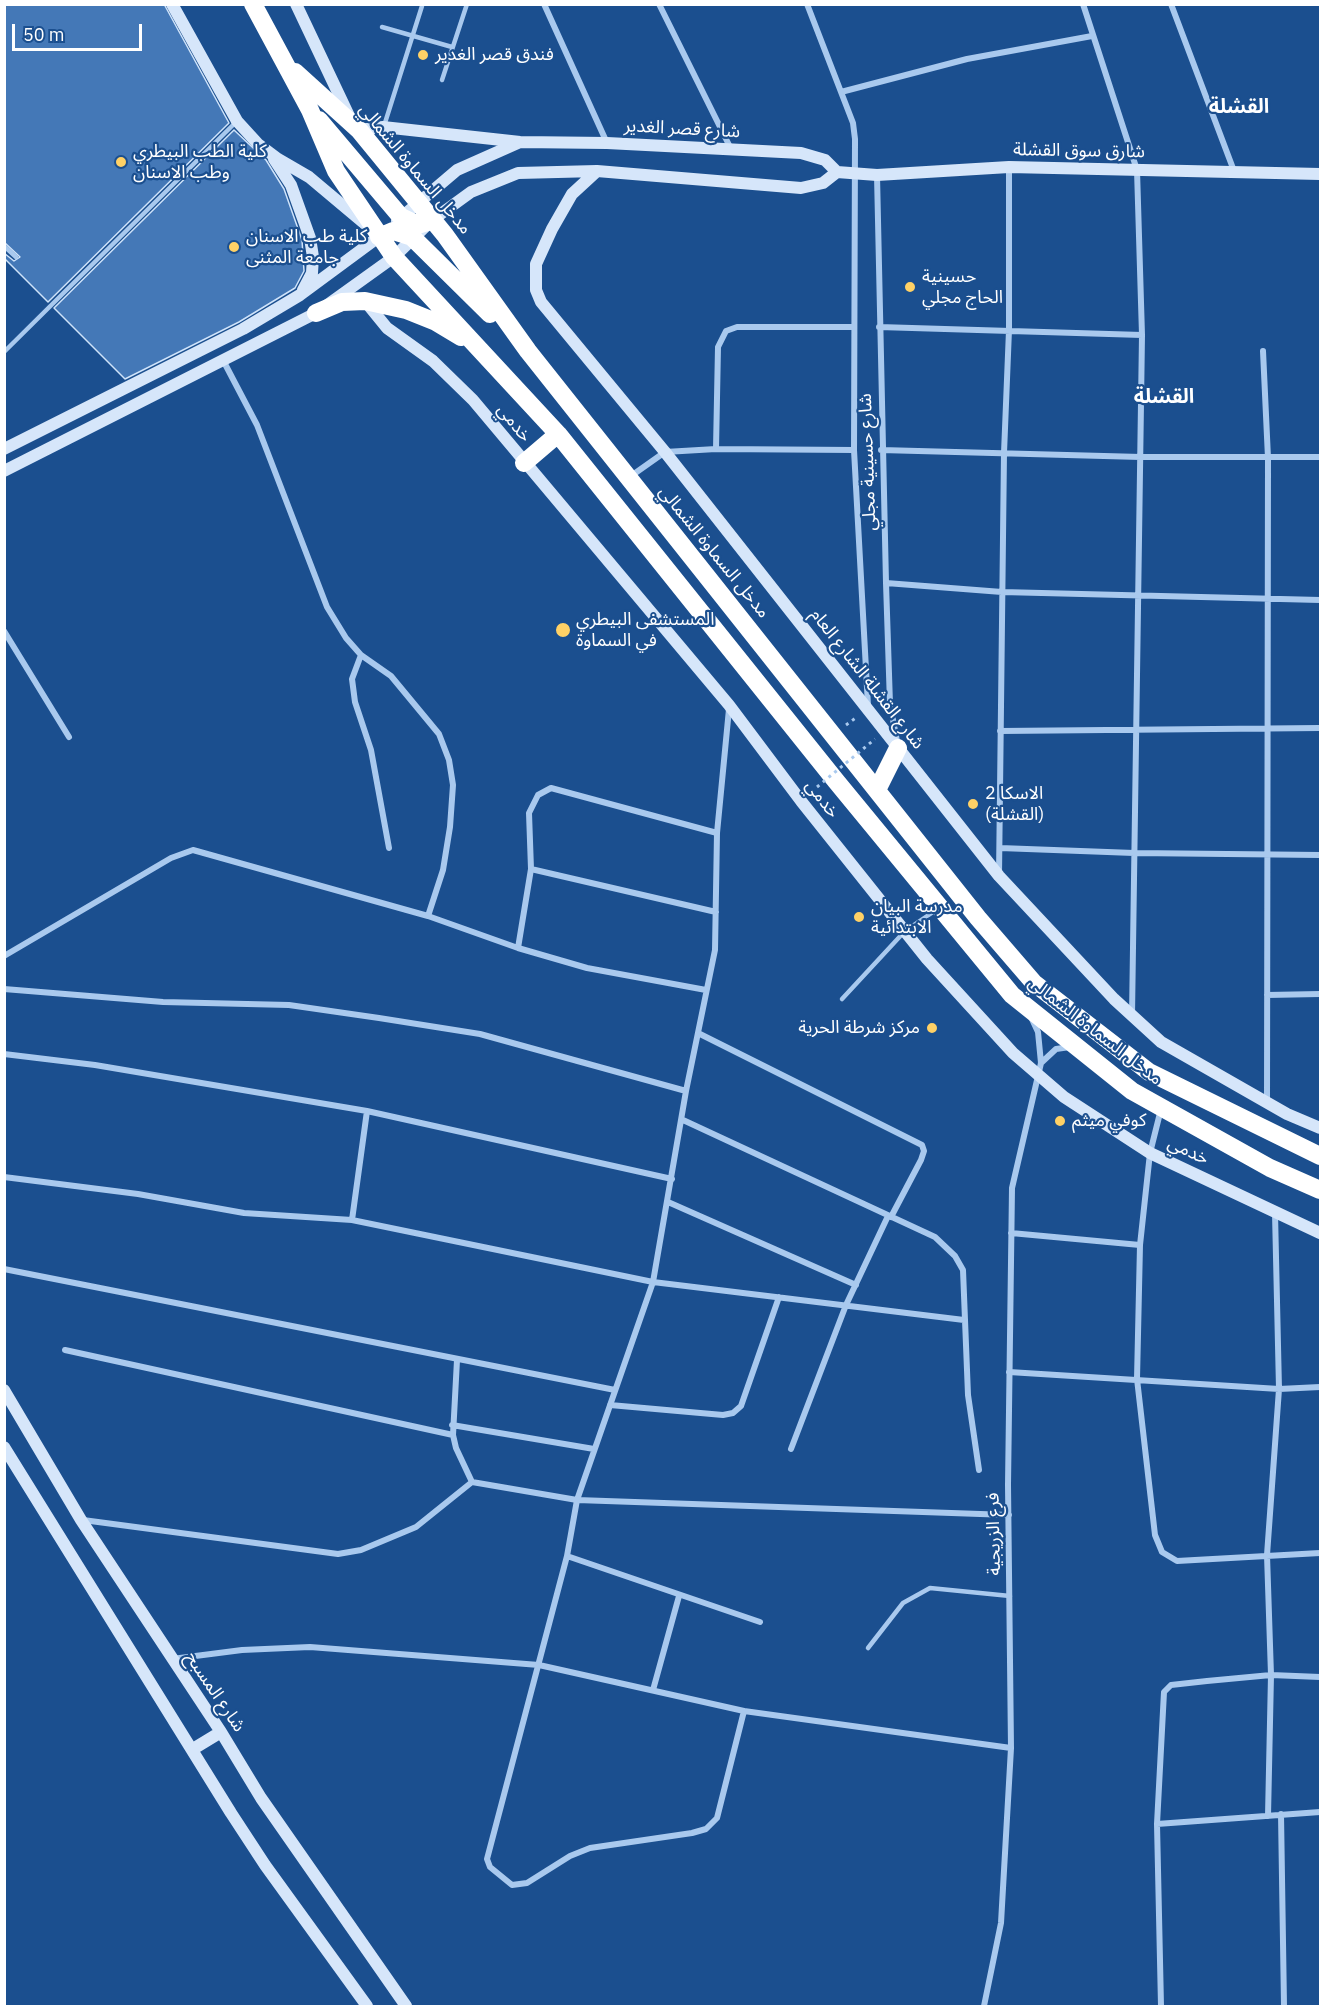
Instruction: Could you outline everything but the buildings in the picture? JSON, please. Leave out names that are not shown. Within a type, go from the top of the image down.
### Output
[{"type":"highway","points":[[253,4],[285,63]]},
{"type":"highway","name":"مدخل السماوة الشمالي","points":[[285,63],[310,110],[336,171],[394,257],[558,434],[939,908],[1022,1004],[1132,1091],[1270,1168],[1320,1190]]},
{"type":"highway","name":"مدخل السماوة الشمالي","points":[[285,63],[356,127],[431,221],[445,235],[528,351],[628,478],[978,918],[1034,983],[1149,1072],[1320,1156]]},
{"type":"highway","points":[[310,110],[402,217],[418,225],[431,221]]},
{"type":"highway","points":[[379,237],[393,231],[412,237],[528,351]]},
{"type":"highway","points":[[316,313],[342,302],[365,301],[406,310],[436,322],[469,341],[516,387]]},
{"type":"highway","points":[[524,463],[558,434]]},
{"type":"highway","points":[[877,790],[898,748]]},
{"type":"main road","points":[[172,4],[237,121],[278,163],[291,185],[310,238],[313,257],[312,273],[300,295]]},
{"type":"main road","points":[[296,4],[356,127]]},
{"type":"main road","name":"شارع قصر الغدير","points":[[356,127],[383,127],[520,142],[607,143],[815,156],[825,160],[837,172]]},
{"type":"main road","points":[[4,449],[243,329],[300,295],[379,237],[457,170],[520,142]]},
{"type":"main road","points":[[258,144],[309,177],[379,237]]},
{"type":"main road","name":"شارق سوق القشلة","points":[[837,172],[877,175],[1009,167],[1320,174]]},
{"type":"main road","points":[[4,471],[224,362],[316,313],[394,257],[412,237],[471,192],[518,172],[597,171],[801,188],[823,183],[837,172]]},
{"type":"main road","name":"شارع القشلة الشارع العام","points":[[597,171],[573,194],[552,229],[536,264],[536,290],[541,302],[665,452],[999,876],[1132,1016],[1161,1042],[1267,1102],[1320,1128]]},
{"type":"main road","name":"خدمي","points":[[365,301],[387,328],[454,380],[729,705],[801,801],[905,931],[990,1030],[1092,1116],[1150,1153],[1320,1233]]},
{"type":"main road","name":"شارع المسبح","points":[[4,1390],[81,1520],[221,1732],[261,1798],[307,1868],[406,2007]]},
{"type":"main road","points":[[4,1447],[265,1865],[367,2007]]},
{"type":"main road","points":[[193,1749],[221,1732]]},
{"type":"street","points":[[544,4],[607,143]]},
{"type":"street","points":[[658,4],[732,150]]},
{"type":"street","name":"شارع حسينية مجلي","points":[[807,4],[853,123],[855,173],[854,450],[868,710]]},
{"type":"street","points":[[1083,4],[1137,170],[1142,335],[1132,1016]]},
{"type":"street","points":[[1171,4],[1234,172]]},
{"type":"street","points":[[841,92],[967,59],[1092,36]]},
{"type":"street","points":[[999,876],[1004,453],[1009,330],[1009,167]]},
{"type":"street","name":"شارع حسينية مجلي","points":[[877,175],[881,450],[890,704],[898,748]]},
{"type":"street","points":[[716,449],[718,347],[726,331],[737,327],[854,327]]},
{"type":"street","points":[[879,327],[1142,335]]},
{"type":"street","points":[[1263,351],[1268,458],[1267,1102]]},
{"type":"street","points":[[224,362],[257,424],[327,607],[346,638],[361,655],[391,676],[439,734],[449,760],[453,784],[450,827],[443,870],[428,916]]},
{"type":"street","points":[[628,478],[665,452],[716,449],[854,450]]},
{"type":"street","points":[[881,450],[1141,457],[1320,457]]},
{"type":"street","points":[[886,583],[1002,592],[1320,600]]},
{"type":"street","points":[[4,631],[69,737]]},
{"type":"street","points":[[361,655],[351,679],[355,702],[371,750],[389,848]]},
{"type":"street","points":[[729,705],[717,833],[715,950],[686,1091],[683,1120],[653,1282],[577,1500],[567,1556],[487,1859],[490,1867],[512,1885],[528,1883],[570,1856],[590,1848],[706,1829],[717,1818],[744,1711]]},
{"type":"street","points":[[1000,731],[1320,728]]},
{"type":"street","points":[[518,948],[531,869],[529,813],[538,795],[550,788],[717,833]]},
{"type":"street","points":[[1000,848],[1134,853],[1320,855]]},
{"type":"street","points":[[4,956],[171,858],[193,850],[428,916],[518,948],[587,968],[706,990]]},
{"type":"street","points":[[531,869],[716,912]]},
{"type":"street","points":[[4,989],[163,1002],[289,1005],[391,1020],[480,1034],[686,1091]]},
{"type":"street","points":[[1267,994],[1320,994]]},
{"type":"street","name":"فرع الزريجية","points":[[984,2007],[1001,1923],[1011,1748],[1009,1515],[1012,1188],[1039,1069],[1038,1032],[1022,1004]]},
{"type":"street","points":[[698,1033],[922,1144],[924,1151],[889,1216],[846,1305],[791,1449]]},
{"type":"street","points":[[1039,1069],[1056,1049],[1076,1047]]},
{"type":"street","points":[[4,1054],[95,1065],[368,1112],[672,1179]]},
{"type":"street","points":[[1161,1108],[1150,1153],[1140,1245],[1137,1379],[1155,1535],[1162,1552],[1177,1561],[1320,1553]]},
{"type":"street","points":[[352,1220],[368,1112]]},
{"type":"street","points":[[683,1120],[935,1237],[955,1256],[963,1270],[968,1395],[979,1470]]},
{"type":"street","points":[[4,1176],[138,1194],[244,1213],[352,1220],[653,1282],[964,1320]]},
{"type":"street","points":[[668,1202],[856,1285]]},
{"type":"street","points":[[1268,1816],[1271,1675],[1267,1555],[1279,1389],[1275,1212]]},
{"type":"street","points":[[1011,1233],[1140,1245]]},
{"type":"street","points":[[4,1269],[615,1390]]},
{"type":"street","points":[[610,1405],[723,1415],[733,1413],[741,1406],[778,1297]]},
{"type":"street","points":[[65,1350],[453,1436]]},
{"type":"street","points":[[457,1360],[453,1436],[456,1448],[472,1482]]},
{"type":"street","points":[[1010,1372],[1279,1389],[1320,1388]]},
{"type":"street","points":[[453,1425],[594,1449]]},
{"type":"street","points":[[81,1520],[338,1554],[361,1550],[416,1527],[472,1482],[577,1500],[1009,1515]]},
{"type":"street","points":[[567,1556],[760,1622]]},
{"type":"street","points":[[653,1690],[679,1596]]},
{"type":"street","points":[[171,1659],[242,1650],[310,1647],[539,1665],[744,1711],[1011,1748]]},
{"type":"street","points":[[1161,2007],[1157,1824],[1164,1692],[1171,1685],[1271,1675],[1320,1677]]},
{"type":"street","points":[[1157,1824],[1320,1812]]},
{"type":"street","points":[[1281,1815],[1284,2007]]},
{"type":"lane","points":[[442,80],[467,4]]},
{"type":"lane","points":[[383,127],[422,6]]},
{"type":"lane","points":[[382,27],[452,47]]},
{"type":"lane","points":[[4,352],[237,121]]},
{"type":"lane","points":[[4,246],[16,257]]},
{"type":"lane","points":[[842,999],[905,931],[939,908]]},
{"type":"lane","points":[[868,1648],[903,1603],[930,1588],[1010,1596]]},
{"type":"path","points":[[817,787],[875,739]]},
{"type":"place","name":"فندق قصر الغدير","points":[[423,55]]},
{"type":"place","name":"كلية الطب البيطري وطب الاسنان","points":[[121,162]]},
{"type":"place","name":"كلية طب الاسنان جامعة المثنى","points":[[234,247]]},
{"type":"place","name":"حسينية الحاج مجلي","points":[[910,287]]},
{"type":"place","name":"المستشفى البيطري في السماوة","points":[[563,630]]},
{"type":"place","name":"الاسكا 2 (القشلة)","points":[[973,804]]},
{"type":"place","name":"مدرسة البيان الابتدائية","points":[[859,917]]},
{"type":"place","name":"مركز شرطة الحرية","points":[[932,1028]]},
{"type":"place","name":"كوفي ميثم","points":[[1060,1121]]},
{"type":"district","name":"القشلة","points":[[1239,107]]},
{"type":"district","name":"القشلة","points":[[1164,397]]}]
